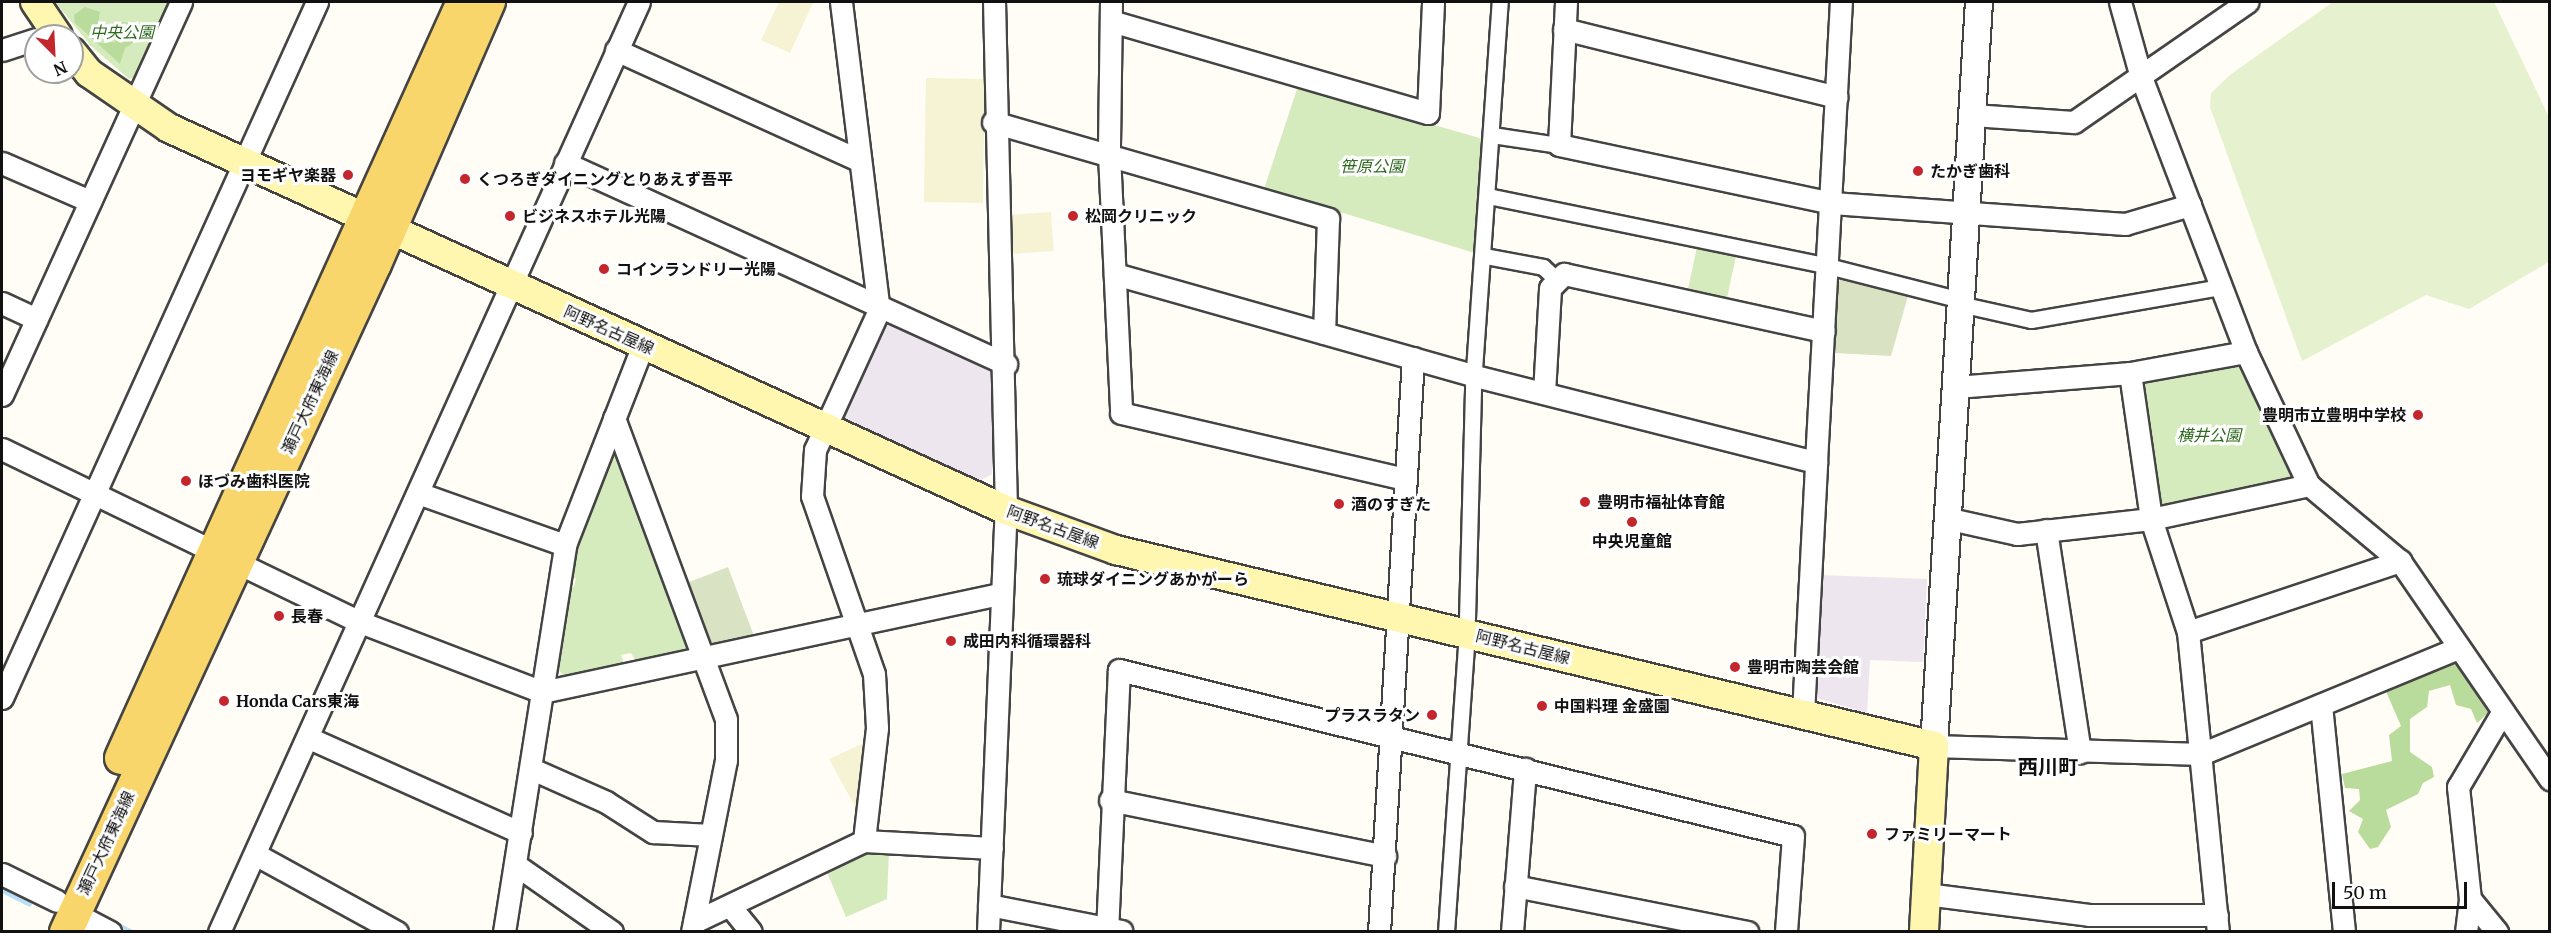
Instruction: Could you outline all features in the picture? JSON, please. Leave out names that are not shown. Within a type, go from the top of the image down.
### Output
[{"type":"main road","name":"阿野名古屋線","points":[[35,2],[46,24]]},
{"type":"main road","name":"瀬戸大府東海線","points":[[376,225],[463,2]]},
{"type":"main road","name":"瀬戸大府東海線","points":[[43,932],[65,915],[376,225],[489,2]]},
{"type":"main road","name":"阿野名古屋線","points":[[84,65],[133,107],[244,162],[376,225],[1006,510],[1116,550],[1934,746]]},
{"type":"main road","points":[[1924,932],[1934,746]]},
{"type":"street","points":[[2,394],[180,2]]},
{"type":"street","points":[[2,698],[317,2]]},
{"type":"street","points":[[219,932],[309,738],[510,285],[639,2]]},
{"type":"street","points":[[988,932],[1006,510],[1006,364],[993,122],[994,2]]},
{"type":"street","points":[[1405,479],[1121,413],[1109,154],[1111,11],[1428,113],[1434,2]]},
{"type":"street","points":[[1467,619],[1475,376],[1485,256],[1500,2]]},
{"type":"street","points":[[1559,145],[1566,2]]},
{"type":"street","points":[[1803,714],[1841,2]]},
{"type":"street","points":[[1979,2],[1965,210],[1950,519],[1934,746],[2201,754],[2458,648]]},
{"type":"street","points":[[2120,2],[2141,77],[2246,352],[2309,485],[2400,561],[2550,779]]},
{"type":"street","points":[[1972,115],[2073,122],[2247,2]]},
{"type":"street","points":[[837,3],[879,310],[815,450],[812,496],[874,674],[877,728],[864,841]]},
{"type":"street","points":[[1564,29],[1837,97]]},
{"type":"street","points":[[2,50],[24,45]]},
{"type":"street","points":[[616,50],[859,160]]},
{"type":"street","points":[[993,122],[1328,219],[1324,333]]},
{"type":"street","points":[[1492,135],[1559,145],[1832,203],[1965,210],[2125,224],[2190,205]]},
{"type":"street","points":[[2,163],[90,201]]},
{"type":"street","points":[[565,163],[879,310],[1006,364]]},
{"type":"street","points":[[1488,196],[1828,266],[1949,297]]},
{"type":"street","points":[[1485,256],[1543,267],[1556,279]]},
{"type":"street","points":[[1115,274],[1475,376],[1816,462]]},
{"type":"street","points":[[1544,393],[1550,288],[1556,279],[1564,274],[1824,331]]},
{"type":"street","points":[[1974,307],[2031,320],[2221,287]]},
{"type":"street","points":[[2,303],[36,319]]},
{"type":"street","points":[[504,932],[532,769],[565,545],[643,345]]},
{"type":"street","points":[[1956,387],[2130,373],[2246,352]]},
{"type":"street","points":[[1379,932],[1413,358]]},
{"type":"street","points":[[1926,894],[2089,915],[2217,923],[2188,632],[2151,519],[2130,373]]},
{"type":"street","points":[[614,418],[705,656],[729,739],[693,927]]},
{"type":"street","points":[[2,449],[224,560],[360,622],[542,692],[1001,594]]},
{"type":"street","points":[[1950,519],[2017,534],[2151,519],[2309,485]]},
{"type":"street","points":[[417,493],[565,545]]},
{"type":"street","points":[[2046,530],[2080,752]]},
{"type":"street","points":[[2188,632],[2400,561]]},
{"type":"street","points":[[1446,932],[1466,646]]},
{"type":"street","points":[[989,905],[1112,931],[1110,800],[1119,670],[1390,733],[1793,836],[1786,932]]},
{"type":"street","points":[[2321,705],[2344,932]]},
{"type":"street","points":[[2466,932],[2470,899],[2458,787],[2503,711]]},
{"type":"street","points":[[309,738],[521,833]]},
{"type":"street","points":[[532,769],[606,802],[653,832],[711,835]]},
{"type":"street","points":[[1512,932],[1526,769]]},
{"type":"street","points":[[1110,800],[1385,856]]},
{"type":"street","points":[[693,927],[730,906],[864,841],[992,848]]},
{"type":"street","points":[[255,854],[397,932]]},
{"type":"street","points":[[516,864],[612,932]]},
{"type":"street","points":[[2,874],[65,915],[110,932]]},
{"type":"street","points":[[1515,886],[1747,932]]},
{"type":"street","points":[[2470,899],[2497,932]]},
{"type":"street","points":[[730,906],[750,932]]},
{"type":"shaded area","points":[[779,2],[813,3],[790,53],[761,40]]},
{"type":"shaded area","points":[[926,78],[985,79],[983,203],[924,202]]},
{"type":"shaded area","points":[[1051,212],[1054,251],[1011,254],[1008,215]]},
{"type":"shaded area","points":[[890,320],[997,373],[992,474],[979,481],[843,419],[840,410],[880,324]]},
{"type":"shaded area","points":[[1820,575],[1927,579],[1923,662],[1870,660],[1867,713],[1814,697]]},
{"type":"shaded area","points":[[868,741],[858,812],[829,759]]},
{"type":"green space","name":"中央公園","points":[[55,2],[169,2],[134,78],[129,79],[91,46],[84,37],[84,24],[73,24]]},
{"type":"green space","points":[[2333,2],[2494,2],[2549,117],[2549,262],[2469,309],[2426,295],[2302,361],[2210,107],[2211,93],[2231,74]]},
{"type":"green space","points":[[85,7],[100,12],[96,35],[101,43],[115,42],[117,21],[141,25],[140,39],[125,48],[120,64],[84,31],[84,24],[75,23],[74,15]]},
{"type":"green space","name":"笹原公園","points":[[1298,86],[1483,139],[1478,254],[1264,189]]},
{"type":"green space","points":[[1697,247],[1736,255],[1727,299],[1688,291]]},
{"type":"green space","points":[[1844,277],[1908,296],[1891,356],[1834,353],[1838,282]]},
{"type":"green space","name":"横井公園","points":[[2235,361],[2243,366],[2295,474],[2292,482],[2165,508],[2156,502],[2140,386],[2146,379]]},
{"type":"green space","points":[[611,453],[623,453],[655,542],[647,545],[652,553],[658,552],[691,644],[684,653],[637,663],[631,653],[621,655],[625,666],[566,678],[554,665],[565,585],[574,587],[576,578],[566,576]]},
{"type":"green space","points":[[728,567],[754,636],[713,645],[684,584]]},
{"type":"green space","points":[[2449,662],[2457,665],[2488,713],[2477,723],[2471,709],[2456,705],[2450,685],[2429,691],[2427,707],[2410,719],[2410,752],[2432,767],[2434,777],[2423,783],[2418,794],[2386,810],[2391,827],[2378,847],[2370,849],[2358,832],[2363,819],[2349,811],[2360,800],[2359,789],[2345,788],[2342,774],[2392,761],[2389,735],[2401,726],[2385,689]]},
{"type":"green space","points":[[865,850],[889,850],[887,899],[846,917],[826,870]]},
{"type":"waterway","points":[[2,890],[29,904]]},
{"type":"waterway","points":[[112,922],[132,932]]},
{"type":"place","name":"たかぎ歯科","points":[[1918,171]]},
{"type":"place","name":"ヨモギヤ楽器","points":[[348,175]]},
{"type":"place","name":"くつろぎダイニングとりあえず吾平","points":[[465,179]]},
{"type":"place","name":"ビジネスホテル光陽","points":[[510,216]]},
{"type":"place","name":"松岡クリニック","points":[[1073,216]]},
{"type":"place","name":"コインランドリー光陽","points":[[604,269]]},
{"type":"place","name":"豊明市立豊明中学校","points":[[2418,415]]},
{"type":"place","name":"ほづみ歯科医院","points":[[186,481]]},
{"type":"place","name":"豊明市福祉体育館","points":[[1585,502]]},
{"type":"place","name":"酒のすぎた","points":[[1339,504]]},
{"type":"place","name":"中央児童館","points":[[1632,522]]},
{"type":"place","name":"琉球ダイニングあかがーら","points":[[1045,579]]},
{"type":"place","name":"長春","points":[[279,616]]},
{"type":"place","name":"成田内科循環器科","points":[[951,641]]},
{"type":"place","name":"豊明市陶芸会館","points":[[1735,667]]},
{"type":"place","name":"Honda Cars東海","points":[[224,701]]},
{"type":"place","name":"中国料理 金盛園","points":[[1542,706]]},
{"type":"place","name":"プラスラタン","points":[[1432,715]]},
{"type":"place","name":"ファミリーマート","points":[[1872,834]]},
{"type":"district","name":"西川町","points":[[2048,766]]}]
